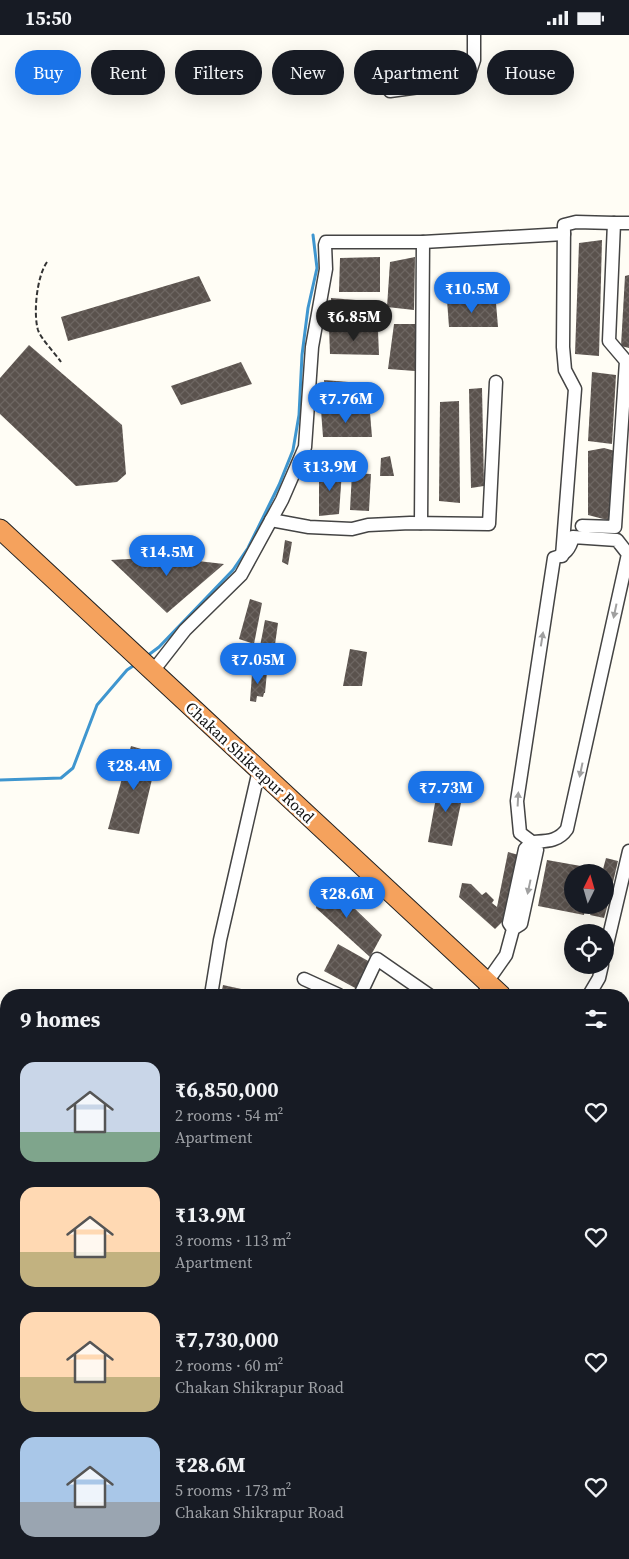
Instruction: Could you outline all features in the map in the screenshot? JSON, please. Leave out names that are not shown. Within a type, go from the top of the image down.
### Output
[{"type":"highway","name":"Chakan Shikrapur Road","points":[[0,529],[259,770],[486,988]]},
{"type":"street","points":[[474,35],[474,50]]},
{"type":"street","points":[[562,556],[575,389],[565,370],[562,347],[564,225],[576,222],[629,223]]},
{"type":"street","points":[[582,527],[615,527],[626,361],[608,341],[614,223]]},
{"type":"street","points":[[150,669],[185,630],[242,575],[272,520],[305,447],[312,347],[326,269],[326,242],[423,243],[564,234]]},
{"type":"street","points":[[421,523],[423,243]]},
{"type":"street","points":[[272,520],[309,527],[352,529],[368,525],[421,523],[489,524],[496,382]]},
{"type":"street","points":[[486,988],[506,955],[513,929],[509,923],[525,849],[532,842],[552,840],[562,836],[567,829],[628,553],[617,540],[573,537],[572,543],[562,556],[554,558],[517,801],[520,833],[532,842]]},
{"type":"street","points":[[212,989],[220,940],[259,770]]},
{"type":"street","points":[[612,924],[629,851]]},
{"type":"street","points":[[363,989],[377,959],[420,989]]},
{"type":"street","points":[[593,989],[600,974]]},
{"type":"street","points":[[304,979],[326,989]]},
{"type":"path","points":[[47,263],[41,271],[35,303],[38,331],[61,362]]},
{"type":"building","points":[[602,240],[599,356],[575,354],[579,243]]},
{"type":"building","points":[[380,257],[380,292],[339,292],[340,258]]},
{"type":"building","points":[[415,257],[414,310],[387,307],[390,262]]},
{"type":"building","points":[[629,275],[629,348],[621,346],[625,276]]},
{"type":"building","points":[[199,276],[211,301],[68,341],[61,317]]},
{"type":"building","points":[[331,298],[381,302],[382,326],[333,325]]},
{"type":"building","points":[[447,300],[496,303],[498,327],[449,327]]},
{"type":"building","points":[[394,324],[415,324],[415,371],[388,369]]},
{"type":"building","points":[[329,327],[378,331],[379,355],[330,354]]},
{"type":"building","points":[[29,345],[122,425],[126,474],[117,482],[76,486],[0,414],[0,378]]},
{"type":"building","points":[[241,362],[252,384],[181,405],[171,386]]},
{"type":"building","points":[[592,372],[616,375],[612,444],[588,441]]},
{"type":"building","points":[[324,380],[373,384],[375,408],[326,407]]},
{"type":"building","points":[[482,388],[484,486],[471,488],[469,389]]},
{"type":"building","points":[[459,401],[460,503],[439,501],[440,402]]},
{"type":"building","points":[[321,410],[370,413],[372,437],[323,437]]},
{"type":"building","points":[[604,448],[615,451],[611,521],[588,515],[588,451]]},
{"type":"building","points":[[390,456],[394,476],[380,476],[381,458]]},
{"type":"building","points":[[319,470],[342,471],[339,514],[319,516]]},
{"type":"building","points":[[352,473],[371,474],[369,511],[350,510]]},
{"type":"building","points":[[285,540],[292,542],[288,565],[282,562]]},
{"type":"building","points":[[163,557],[224,564],[167,613],[111,560]]},
{"type":"building","points":[[250,599],[262,603],[254,644],[239,639]]},
{"type":"building","points":[[265,620],[278,623],[273,659],[258,657]]},
{"type":"building","points":[[350,649],[367,652],[362,686],[343,686]]},
{"type":"building","points":[[257,670],[267,672],[265,693],[263,697],[257,696],[256,702],[250,701],[252,674],[257,674]]},
{"type":"building","points":[[131,746],[158,754],[139,834],[108,829]]},
{"type":"building","points":[[439,781],[465,784],[452,846],[428,842]]},
{"type":"building","points":[[508,852],[522,856],[507,917],[495,929],[459,897],[462,883],[471,884],[482,895],[486,892],[494,900],[492,903],[497,907]]},
{"type":"building","points":[[606,858],[618,861],[614,878],[614,864],[604,864]]},
{"type":"building","points":[[547,860],[570,864],[564,864],[564,911],[538,906]]},
{"type":"building","points":[[324,879],[382,935],[370,957],[316,908],[319,890]]},
{"type":"building","points":[[590,914],[605,914],[604,918]]},
{"type":"building","points":[[338,944],[370,962],[357,989],[324,971]]},
{"type":"building","points":[[223,985],[241,989],[222,989]]},
{"type":"waterway","points":[[147,656],[159,647],[233,570],[248,548],[279,485],[293,450],[299,415],[302,355],[308,308],[317,268],[313,235]]},
{"type":"waterway","points":[[0,780],[61,778],[73,768],[97,705],[127,670],[136,664]]}]
